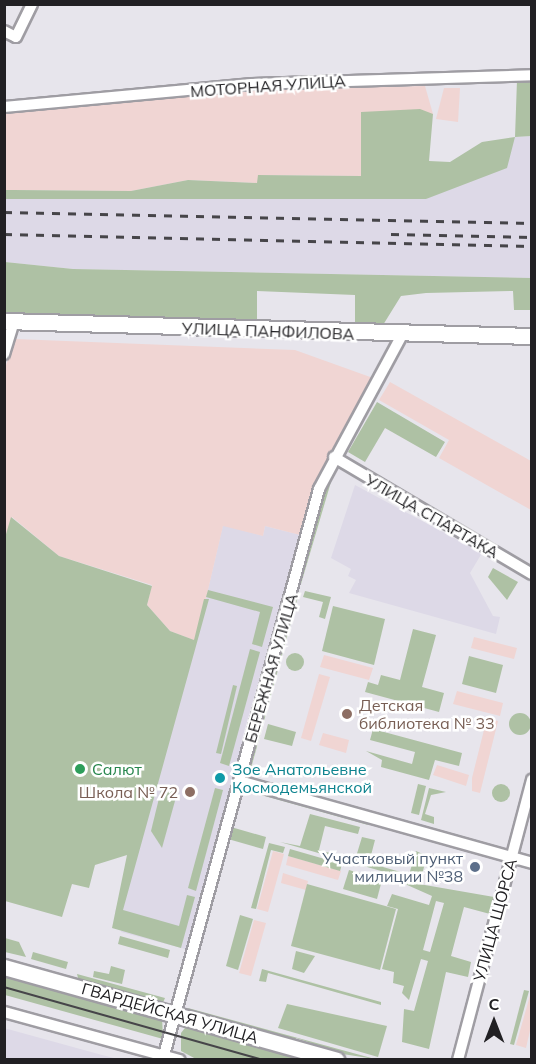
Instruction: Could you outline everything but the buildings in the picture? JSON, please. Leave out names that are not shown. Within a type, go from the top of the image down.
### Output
[{"type":"main road","name":"УЛИЦА ПАНФИЛОВА","points":[[9,321],[402,335],[531,336]]},
{"type":"main road","name":"ГВАРДЕЙСКАЯ УЛИЦА","points":[[4,967],[336,1059]]},
{"type":"street","points":[[4,31],[16,37],[32,4]]},
{"type":"street","name":"МОТОРНАЯ УЛИЦА","points":[[4,107],[252,84],[531,75]]},
{"type":"street","points":[[4,354],[9,321]]},
{"type":"street","name":"БЕРЕЖНАЯ УЛИЦА","points":[[164,1055],[319,489],[334,457],[402,335]]},
{"type":"street","name":"УЛИЦА СПАРТАКА","points":[[334,457],[531,574]]},
{"type":"street","name":"УЛИЦА ЩОРСА","points":[[458,1059],[531,780]]},
{"type":"street","points":[[239,781],[531,862]]},
{"type":"street","points":[[4,1011],[180,1059]]},
{"type":"shaded area","points":[[425,86],[433,114],[361,112],[362,176],[258,175],[258,183],[188,180],[131,191],[5,190],[5,112],[253,89]]},
{"type":"shaded area","points":[[444,88],[460,88],[458,122],[436,119]]},
{"type":"shaded area","points":[[531,136],[531,278],[73,269],[5,262],[4,199],[426,199],[515,137]]},
{"type":"shaded area","points":[[15,339],[295,350],[373,378],[317,485],[304,536],[265,526],[263,536],[223,526],[196,641],[170,631],[147,605],[152,585],[59,556],[12,517],[5,541],[5,368]]},
{"type":"shaded area","points":[[390,382],[531,461],[531,510],[439,458],[449,440],[379,400]]},
{"type":"shaded area","points":[[355,485],[482,553],[470,573],[493,616],[500,617],[496,634],[349,593],[356,580],[348,576],[351,569],[331,558]]},
{"type":"shaded area","name":"Школа № 72","points":[[223,525],[263,536],[265,526],[304,536],[189,950],[121,932],[123,921],[115,912],[196,641]]},
{"type":"shaded area","points":[[474,637],[517,648],[514,659],[471,648]]},
{"type":"shaded area","points":[[324,655],[373,668],[369,680],[320,667]]},
{"type":"shaded area","points":[[319,674],[330,677],[311,741],[301,738]]},
{"type":"shaded area","points":[[457,691],[503,703],[500,716],[453,704]]},
{"type":"shaded area","points":[[487,718],[498,721],[480,793],[472,791],[472,778]]},
{"type":"shaded area","points":[[323,733],[349,740],[346,753],[319,745]]},
{"type":"shaded area","points":[[437,765],[469,775],[466,786],[433,775]]},
{"type":"shaded area","points":[[273,851],[284,854],[268,912],[257,909]]},
{"type":"shaded area","points":[[288,856],[341,871],[338,880],[286,865]]},
{"type":"shaded area","points":[[283,873],[308,881],[306,890],[281,883]]},
{"type":"shaded area","points":[[254,920],[266,923],[251,976],[239,973]]},
{"type":"shaded area","points":[[531,992],[531,1026],[526,1048],[516,1045]]},
{"type":"shaded area","points":[[4,1028],[102,1055],[118,1059],[5,1059]]},
{"type":"green space","points":[[531,79],[531,136],[515,137],[517,80]]},
{"type":"green space","points":[[420,109],[433,114],[429,161],[450,162],[482,142],[515,137],[507,168],[426,199],[5,199],[5,190],[131,191],[188,180],[257,183],[258,175],[361,176],[361,112]]},
{"type":"green space","points":[[5,262],[73,269],[531,278],[531,310],[514,310],[513,291],[426,293],[401,296],[383,325],[355,324],[355,295],[257,291],[257,321],[5,313]]},
{"type":"green space","points":[[377,402],[445,442],[436,457],[385,428],[365,462],[348,452]]},
{"type":"green space","points":[[329,474],[333,475],[301,584],[298,583]]},
{"type":"green space","name":"Салют","points":[[11,517],[59,556],[152,586],[147,605],[170,631],[194,640],[204,599],[209,599],[123,910],[179,926],[187,895],[195,897],[181,948],[112,928],[127,855],[95,865],[89,888],[72,884],[62,917],[5,901],[4,541]]},
{"type":"green space","points":[[493,568],[518,582],[507,600],[488,577]]},
{"type":"green space","points":[[208,590],[273,607],[262,647],[252,644],[260,612],[206,597]]},
{"type":"green space","points":[[305,591],[331,597],[325,619],[319,617],[323,602],[303,597]]},
{"type":"green space","points":[[295,592],[299,593],[250,772],[243,770]]},
{"type":"green space","points":[[333,606],[385,619],[374,665],[322,651]]},
{"type":"green space","points":[[413,629],[436,635],[422,687],[444,693],[439,712],[365,692],[368,682],[378,685],[381,675],[400,680]]},
{"type":"green space","points":[[250,649],[260,652],[229,766],[220,763]]},
{"type":"green space","points":[[295,653],[301,656],[304,662],[301,668],[295,671],[289,668],[286,662],[289,656]]},
{"type":"green space","points":[[469,656],[503,665],[496,693],[462,684]]},
{"type":"green space","points":[[233,685],[237,686],[221,754],[216,753]]},
{"type":"green space","points":[[516,713],[524,713],[531,720],[531,728],[524,735],[516,735],[509,728],[509,720]]},
{"type":"green space","points":[[268,724],[296,732],[292,746],[264,739]]},
{"type":"green space","points":[[373,729],[462,753],[459,766],[435,760],[429,780],[381,767],[382,760],[366,751],[412,764],[415,752],[370,740]]},
{"type":"green space","points":[[418,784],[426,786],[419,815],[411,813]]},
{"type":"green space","points":[[501,784],[507,787],[510,793],[507,799],[501,802],[495,799],[492,793],[495,787]]},
{"type":"green space","points":[[162,786],[178,790],[162,848],[151,831]]},
{"type":"green space","points":[[215,788],[223,790],[196,891],[188,888]]},
{"type":"green space","points":[[252,788],[364,819],[368,825],[247,791]]},
{"type":"green space","points":[[429,788],[446,792],[431,795],[425,814],[434,817],[434,824],[421,820]]},
{"type":"green space","points":[[310,814],[360,827],[358,834],[325,826],[319,850],[355,860],[362,837],[375,840],[369,863],[404,873],[402,877],[280,842],[300,846]]},
{"type":"green space","points":[[231,827],[266,837],[263,849],[228,839]]},
{"type":"green space","points":[[269,843],[285,847],[283,853],[271,850],[256,909],[251,908]]},
{"type":"green space","points":[[290,849],[342,864],[340,871],[288,856]]},
{"type":"green space","points":[[416,851],[427,856],[420,882],[408,878]]},
{"type":"green space","points":[[503,867],[479,969],[474,968],[490,914],[464,907],[451,956],[471,962],[468,977],[446,972],[429,1049],[402,1042],[404,1009],[414,1011],[428,961],[421,959],[409,1000],[402,993],[404,986],[393,983],[394,972],[382,969],[398,909],[387,906],[392,894],[429,905],[432,896],[396,880],[494,897]],"holes":[[[436,901],[444,903],[430,952],[423,950]]]},
{"type":"green space","points":[[349,870],[382,880],[377,899],[343,889]]},
{"type":"green space","points":[[307,884],[396,909],[380,970],[291,946]]},
{"type":"green space","points":[[240,915],[253,919],[238,970],[226,966]]},
{"type":"green space","points":[[120,936],[170,950],[168,958],[118,944]]},
{"type":"green space","points":[[5,938],[19,942],[26,957],[5,952]]},
{"type":"green space","points":[[296,951],[315,956],[304,973],[292,969]]},
{"type":"green space","points":[[33,952],[68,962],[66,969],[31,959]]},
{"type":"green space","points":[[111,966],[125,970],[122,984],[93,977],[94,971],[109,974]]},
{"type":"green space","points":[[262,969],[381,1002],[381,1005],[268,973],[266,982],[259,981]]},
{"type":"green space","points":[[6,974],[162,1016],[163,1039],[5,995]]},
{"type":"green space","points":[[77,974],[165,998],[162,1005],[79,982]]},
{"type":"green space","points":[[524,990],[529,991],[514,1045],[510,1044]]},
{"type":"green space","points":[[287,1004],[387,1026],[378,1057],[278,1028]]},
{"type":"green space","points":[[188,1008],[375,1059],[310,1049],[311,1043],[296,1038],[294,1044],[191,1015]]},
{"type":"green space","points":[[188,1024],[322,1059],[196,1059],[181,1051],[181,1033]]},
{"type":"tram line","points":[[4,987],[264,1060]]},
{"type":"railway","points":[[4,212],[532,223]]},
{"type":"railway","points":[[4,234],[532,246]]},
{"type":"railway","points":[[391,234],[532,237]]},
{"type":"place","name":"Детская библиотека № 33","points":[[347,714]]},
{"type":"place","name":"Салют","points":[[80,769]]},
{"type":"place","name":"Зое Анатольевне Космодемьянской","points":[[220,778]]},
{"type":"place","name":"Школа № 72","points":[[190,792]]},
{"type":"place","name":"Участковый пункт милиции №38","points":[[475,867]]}]
